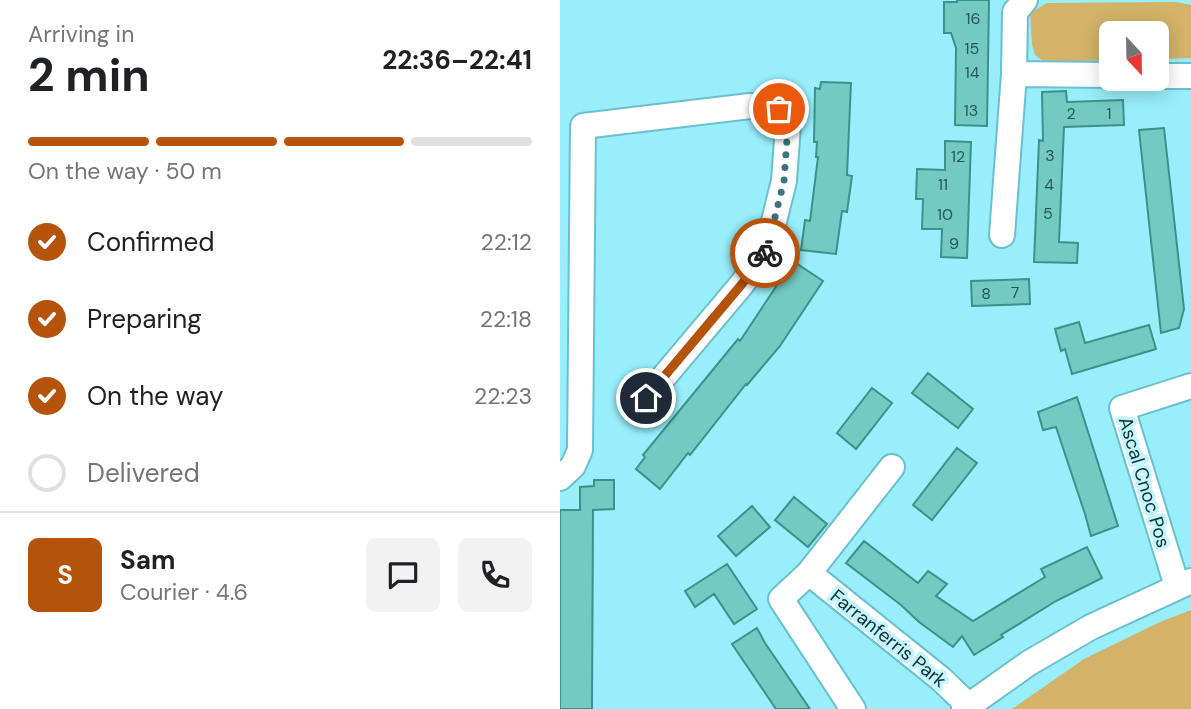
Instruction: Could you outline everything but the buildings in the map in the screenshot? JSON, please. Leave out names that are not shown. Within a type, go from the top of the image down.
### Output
[{"type":"street","points":[[1002,235],[1014,74],[1015,12],[1025,0]]},
{"type":"street","points":[[1014,74],[1099,75]]},
{"type":"street","points":[[1169,76],[1191,76]]},
{"type":"street","points":[[560,478],[573,466],[580,450],[583,127],[750,106],[779,109],[788,125],[784,181],[767,249],[742,284],[646,398]]},
{"type":"street","name":"Ascal Cnoc Pos","points":[[1184,583],[1122,408],[1191,386]]},
{"type":"street","points":[[853,709],[781,599],[809,573],[892,467]]},
{"type":"street","name":"Farranferris Park","points":[[809,573],[941,679],[966,707]]},
{"type":"street","points":[[966,707],[1029,663],[1091,627],[1184,583]]},
{"type":"shaded area","points":[[1176,2],[1191,5],[1191,58],[1169,59],[1169,21],[1099,21],[1099,60],[1045,62],[1035,55],[1030,13],[1047,3]]},
{"type":"shaded area","points":[[1191,610],[1191,709],[1012,709],[1084,659]]},
{"type":"way so far","points":[[765,253],[784,181],[788,125],[779,109]]},
{"type":"route","points":[[646,398],[765,253]]}]
